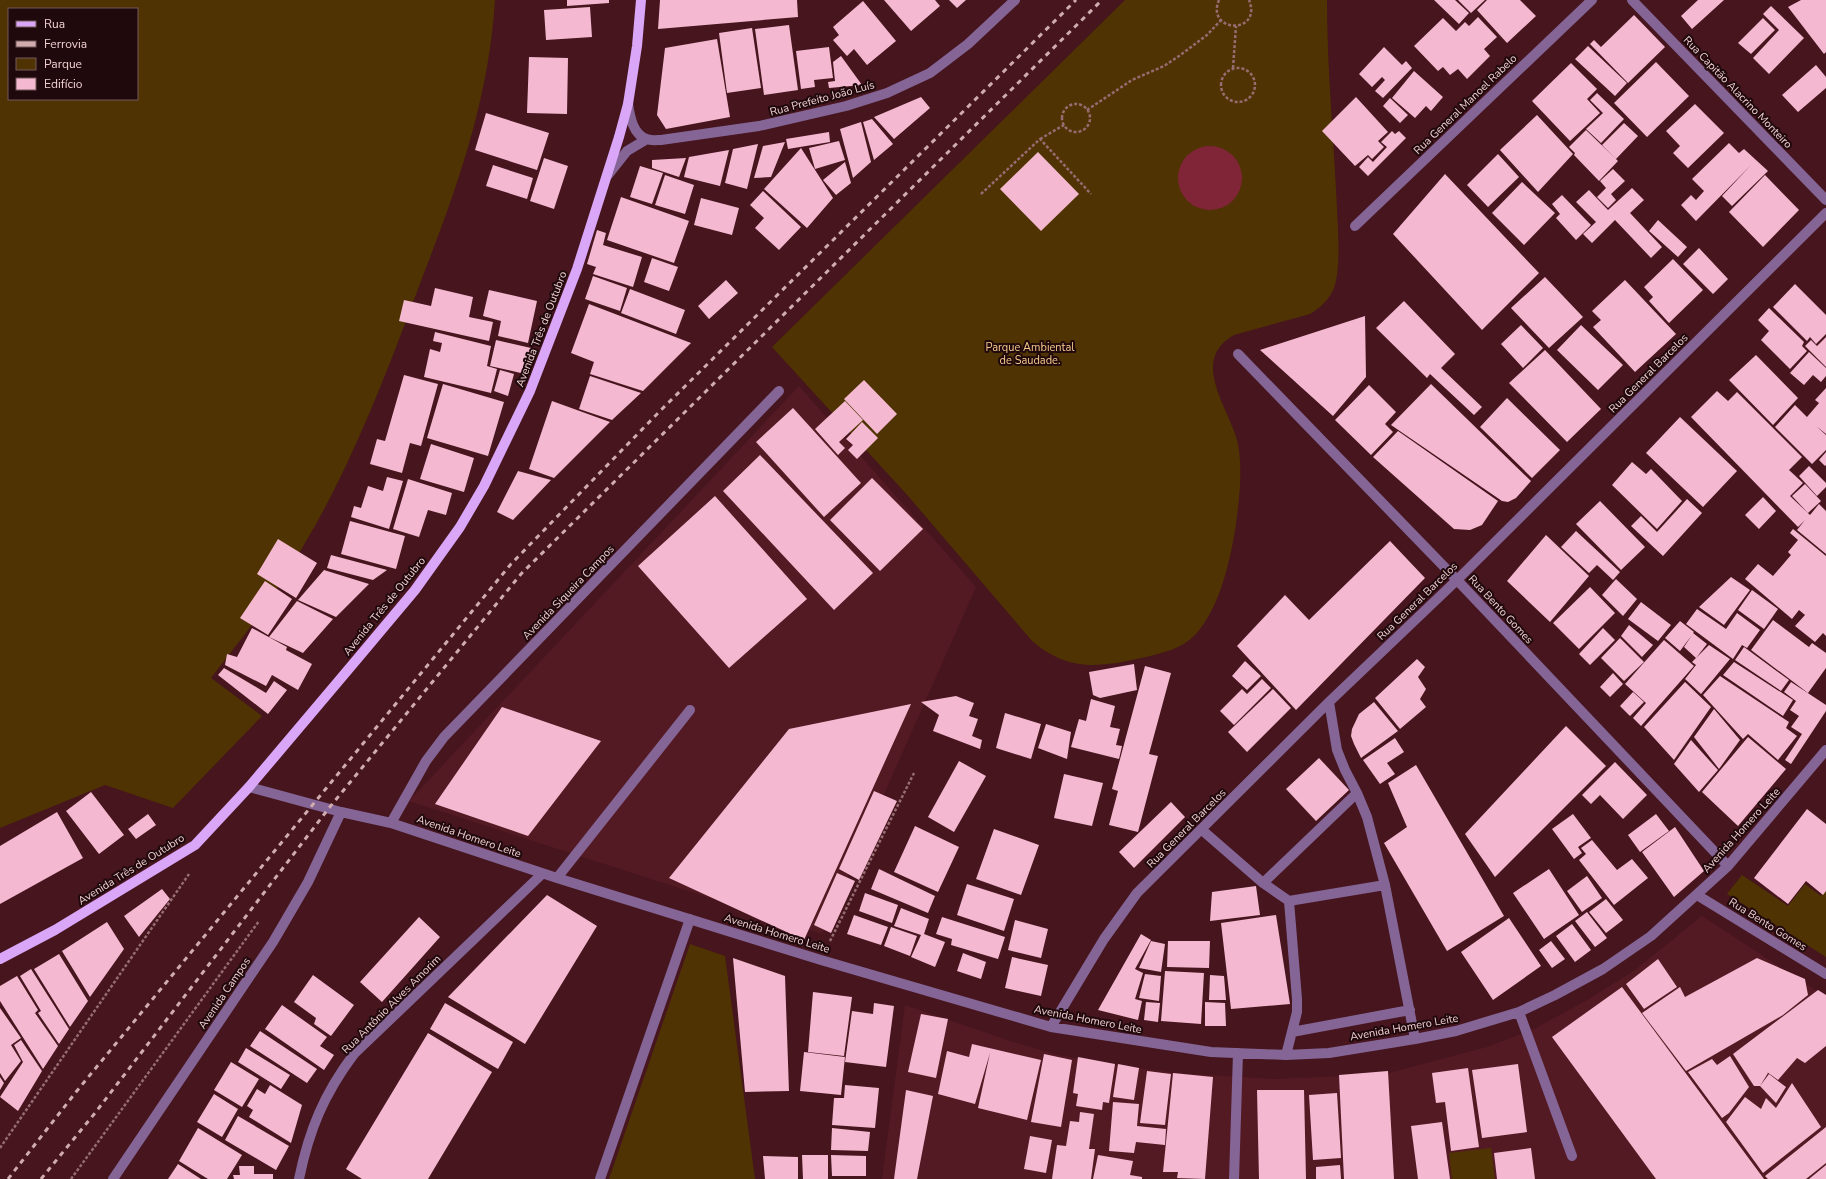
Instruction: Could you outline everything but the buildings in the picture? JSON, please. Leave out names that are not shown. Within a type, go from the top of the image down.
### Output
[{"type":"main road","name":"Avenida Três de Outubro","points":[[0,959],[55,930],[195,845],[249,787],[415,590],[460,527],[484,486],[530,391],[577,269],[628,104],[637,46],[641,0]]},
{"type":"street","name":"Rua Prefeito João Luís","points":[[647,140],[661,140],[712,134],[759,126],[846,106],[887,93],[930,73],[968,44],[1015,0]]},
{"type":"street","name":"Rua General Manoel Rabelo","points":[[1355,226],[1592,0]]},
{"type":"street","name":"Rua Capitão Alacrino Monteiro","points":[[1632,0],[1826,200]]},
{"type":"street","points":[[606,178],[620,158],[628,151],[647,140],[639,135],[634,128],[628,104]]},
{"type":"street","name":"Rua General Barcelos","points":[[1051,1027],[1104,939],[1137,893],[1330,702],[1457,580],[1826,213]]},
{"type":"street","name":"Rua Bento Gomes","points":[[1238,354],[1457,580],[1728,866]]},
{"type":"street","name":"Avenida Siqueira Campos","points":[[391,823],[426,760],[444,737],[779,391]]},
{"type":"street","points":[[1330,702],[1337,750],[1367,817],[1386,885],[1415,1039]]},
{"type":"street","points":[[557,878],[690,710]]},
{"type":"street","name":"Avenida Homero Leite","points":[[249,787],[341,812],[391,823],[542,874],[821,960],[1051,1027],[1212,1052],[1286,1055],[1328,1052],[1415,1039],[1456,1031],[1519,1012],[1604,969],[1651,936],[1728,866],[1826,750]]},
{"type":"street","points":[[1263,883],[1357,793]]},
{"type":"street","name":"Avenida Campos","points":[[113,1179],[273,942],[308,882],[341,812]]},
{"type":"street","points":[[1202,830],[1263,883],[1289,901],[1386,885]]},
{"type":"street","name":"Rua Antônio Alves Amorim","points":[[299,1179],[310,1138],[321,1106],[336,1078],[354,1054],[542,874]]},
{"type":"street","name":"Rua Bento Gomes","points":[[1697,895],[1826,974]]},
{"type":"street","points":[[1286,1055],[1297,1012],[1289,901]]},
{"type":"street","points":[[600,1179],[690,919]]},
{"type":"street","points":[[1292,1032],[1410,1010]]},
{"type":"street","points":[[1519,1012],[1572,1156]]},
{"type":"street","points":[[1234,1179],[1238,1053]]},
{"type":"path","points":[[1219,0],[1216,10],[1221,20],[1228,25],[1236,26],[1246,21],[1250,16],[1251,8],[1249,0]]},
{"type":"path","points":[[1087,110],[1132,80],[1164,66],[1179,56],[1207,35],[1221,20]]},
{"type":"path","points":[[1233,68],[1236,26]]},
{"type":"path","points":[[1239,67],[1247,70],[1252,76],[1255,84],[1252,95],[1241,102],[1233,102],[1226,98],[1221,87],[1221,80],[1225,73],[1233,68],[1239,67]]},
{"type":"path","points":[[1080,105],[1087,110],[1090,118],[1085,130],[1076,132],[1071,131],[1064,125],[1063,116],[1067,108],[1080,105]]},
{"type":"path","points":[[981,194],[1040,139],[1064,125]]},
{"type":"path","points":[[1040,139],[1091,194]]},
{"type":"path","points":[[821,960],[914,773]]},
{"type":"path","points":[[0,1148],[190,871]]},
{"type":"path","points":[[71,1179],[262,917]]},
{"type":"shaded area","points":[[1204,146],[1216,146],[1233,155],[1240,166],[1242,178],[1240,190],[1233,201],[1216,210],[1204,210],[1192,205],[1183,196],[1178,184],[1178,172],[1183,160],[1192,151]]},
{"type":"shaded area","points":[[799,386],[976,587],[822,934],[409,801]]},
{"type":"shaded area","points":[[1702,916],[1826,997],[1826,1179],[882,1179],[905,1005],[1013,1042],[1058,1055],[1109,1064],[1175,1073],[1275,1079],[1385,1074],[1487,1047],[1534,1029],[1589,999],[1635,970]]},
{"type":"green space","points":[[0,0],[495,0],[492,36],[486,71],[479,105],[460,173],[437,239],[370,413],[332,494],[299,553],[257,618],[211,678],[262,716],[173,808],[105,785],[0,828]]},
{"type":"green space","name":"Parque Ambiental de Saudade.","points":[[1125,0],[1327,0],[1328,52],[1338,228],[1338,270],[1334,288],[1327,300],[1310,314],[1234,335],[1221,346],[1214,358],[1213,372],[1216,386],[1238,444],[1240,488],[1230,558],[1222,586],[1211,613],[1190,640],[1166,652],[1115,663],[1086,665],[1073,663],[1060,658],[1046,651],[1032,641],[909,497],[772,347]]},
{"type":"green space","points":[[1742,875],[1788,906],[1805,884],[1821,896],[1826,890],[1826,957],[1727,894]]},
{"type":"green space","points":[[690,944],[725,956],[755,1179],[609,1179]]},
{"type":"green space","points":[[1491,1148],[1495,1179],[1452,1179],[1449,1153]]},
{"type":"railway","points":[[8,1179],[76,1092],[511,564],[662,409],[1076,0]]},
{"type":"railway","points":[[41,1179],[95,1113],[329,808],[521,574],[1102,0]]}]
